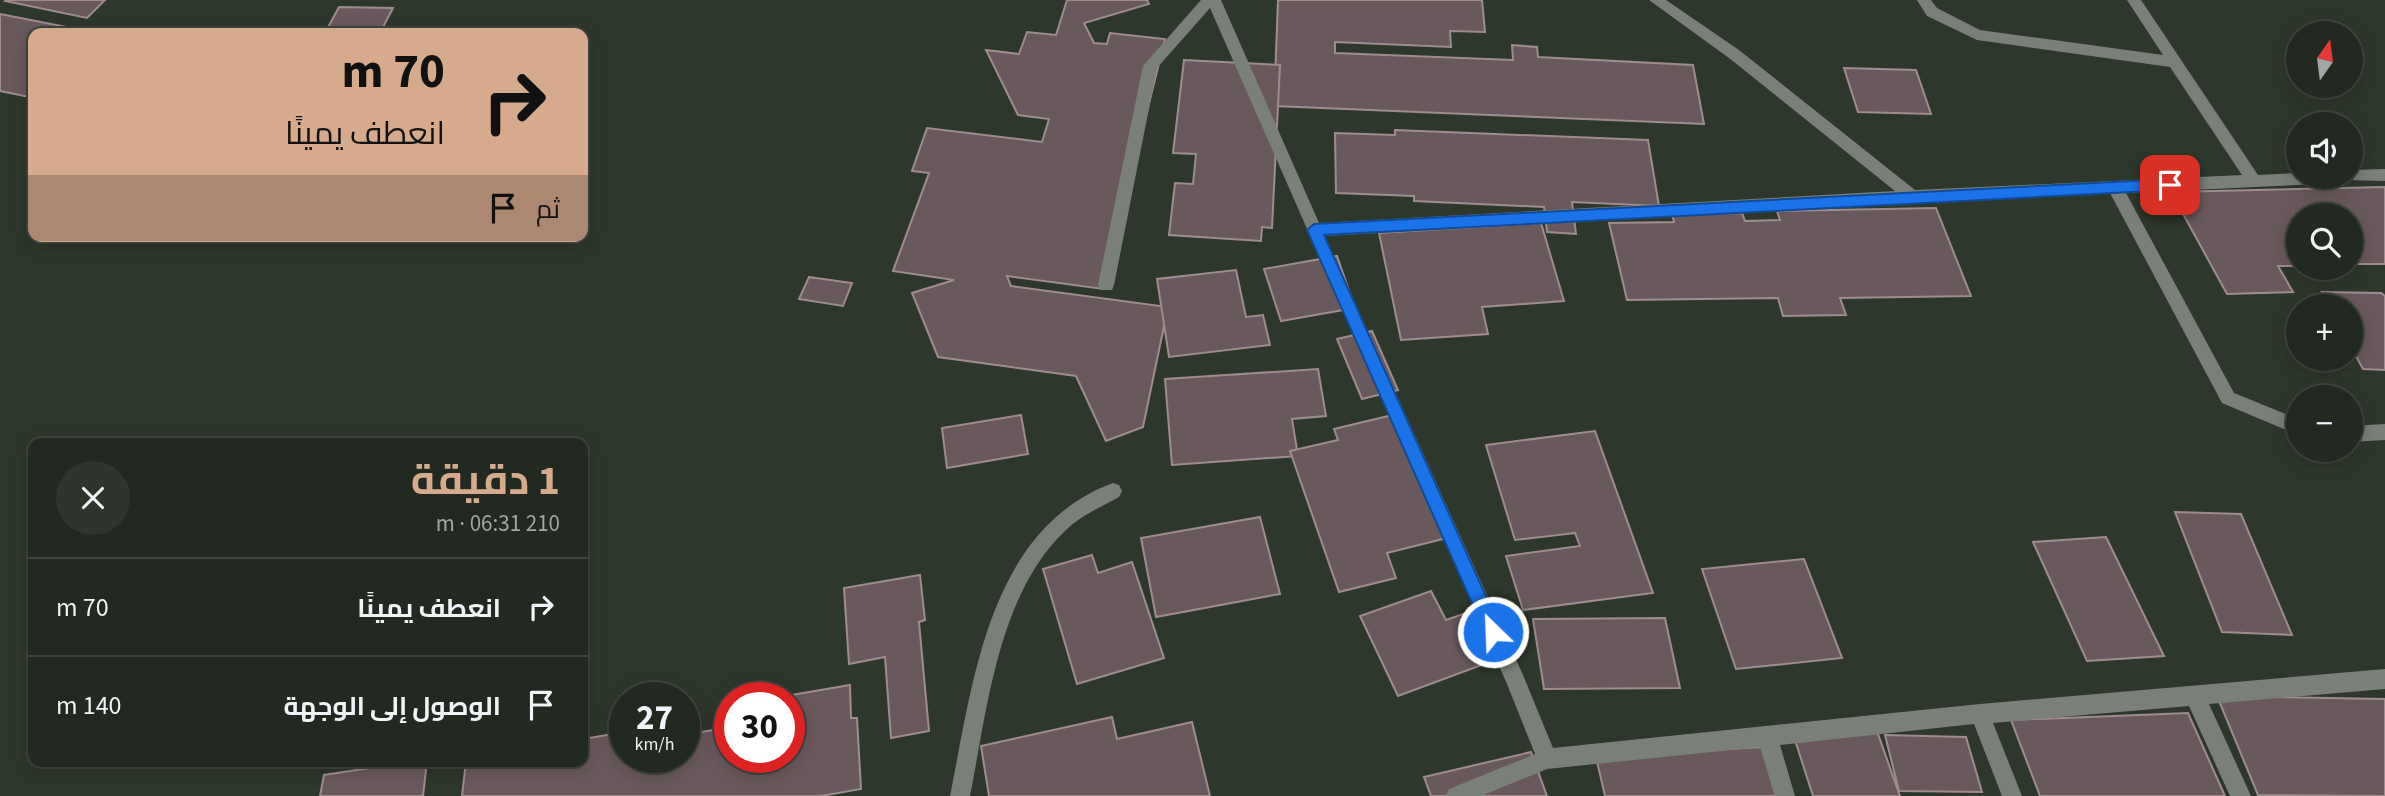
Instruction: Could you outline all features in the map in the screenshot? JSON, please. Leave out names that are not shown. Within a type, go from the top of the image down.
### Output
[{"type":"street","points":[[1106,285],[1150,66],[1212,0],[1516,682],[1547,759]]},
{"type":"street","points":[[1656,0],[1734,54],[1912,197]]},
{"type":"street","points":[[1924,0],[1932,12],[1977,35],[2176,62]]},
{"type":"street","points":[[2134,0],[2254,181]]},
{"type":"street","points":[[2363,176],[2385,175]]},
{"type":"street","points":[[1314,230],[2286,179]]},
{"type":"street","points":[[2115,187],[2228,398],[2286,422]]},
{"type":"street","points":[[2363,433],[2385,432]]},
{"type":"street","points":[[960,796],[992,648],[1017,581],[1055,528],[1113,491]]},
{"type":"street","points":[[1456,796],[1547,759],[1980,714],[2385,679]]},
{"type":"street","points":[[2195,696],[2241,796]]},
{"type":"street","points":[[1980,714],[2012,796]]},
{"type":"street","points":[[1767,737],[1785,796]]},
{"type":"building","points":[[6,0],[105,0],[87,18],[5,1]]},
{"type":"building","points":[[1067,0],[1147,0],[1149,4],[1084,23],[1094,43],[1107,44],[1110,33],[1165,39],[1103,289],[1007,276],[1011,286],[1168,307],[1143,427],[1106,441],[1076,376],[938,357],[912,293],[954,280],[893,271],[929,173],[912,171],[927,128],[1042,142],[1049,119],[1018,115],[986,50],[1019,54],[1027,32],[1056,35]]},
{"type":"building","points":[[1278,0],[1482,0],[1485,32],[1450,31],[1451,47],[1335,42],[1335,53],[1513,60],[1512,45],[1537,47],[1538,57],[1693,65],[1704,124],[1274,106]]},
{"type":"building","points":[[339,7],[393,8],[383,28],[328,28]]},
{"type":"building","points":[[0,14],[72,28],[28,28],[28,97],[0,91]]},
{"type":"building","points":[[1184,60],[1280,65],[1272,228],[1262,227],[1261,241],[1169,235],[1175,183],[1193,184],[1196,154],[1173,153]]},
{"type":"building","points":[[1844,68],[1916,70],[1931,114],[1858,112]]},
{"type":"building","points":[[1395,130],[1648,140],[1659,206],[1572,202],[1576,234],[1547,232],[1544,207],[1414,201],[1414,196],[1336,193],[1335,133],[1395,135]]},
{"type":"building","points":[[2385,187],[2385,264],[2363,264],[2363,203],[2286,203],[2286,266],[2278,266],[2293,292],[2227,294],[2171,192],[2363,189]]},
{"type":"building","points":[[1936,208],[1971,296],[1840,298],[1846,315],[1783,316],[1778,298],[1627,300],[1609,223],[1674,222],[1672,214],[1742,213],[1745,221],[1780,220],[1777,211]]},
{"type":"building","points":[[1541,223],[1564,301],[1482,307],[1488,334],[1401,340],[1379,233]]},
{"type":"building","points":[[1337,256],[1355,308],[1281,321],[1264,269]]},
{"type":"building","points":[[1236,270],[1246,317],[1263,315],[1270,345],[1169,357],[1157,279]]},
{"type":"building","points":[[809,277],[852,283],[843,306],[799,299]]},
{"type":"building","points":[[2322,292],[2381,293],[2385,296],[2385,370],[2363,369],[2363,294]]},
{"type":"building","points":[[1372,331],[1398,390],[1362,399],[1337,339]]},
{"type":"building","points":[[1318,369],[1326,416],[1292,419],[1298,456],[1172,465],[1165,379]]},
{"type":"building","points":[[1401,413],[1451,537],[1387,553],[1396,578],[1339,592],[1290,451],[1338,440],[1334,429]]},
{"type":"building","points":[[1021,415],[1028,454],[947,468],[942,428]]},
{"type":"building","points":[[1595,431],[1653,593],[1523,610],[1506,556],[1580,546],[1575,533],[1515,540],[1486,445]]},
{"type":"building","points":[[2175,512],[2241,514],[2292,635],[2222,632]]},
{"type":"building","points":[[1260,517],[1280,594],[1156,617],[1141,538]]},
{"type":"building","points":[[2106,537],[2164,656],[2087,661],[2033,542]]},
{"type":"building","points":[[1092,555],[1098,573],[1132,562],[1164,658],[1077,684],[1043,569]]},
{"type":"building","points":[[1804,559],[1842,658],[1736,669],[1702,569]]},
{"type":"building","points":[[920,575],[925,620],[919,622],[929,731],[891,738],[885,657],[849,664],[844,588]]},
{"type":"building","points":[[1431,591],[1446,620],[1469,612],[1495,660],[1398,696],[1360,616]]},
{"type":"building","points":[[1665,618],[1680,688],[1544,689],[1533,619]]},
{"type":"building","points":[[850,685],[851,718],[857,718],[861,789],[821,796],[462,796],[465,767],[588,767],[588,738],[609,735],[609,773],[700,773],[700,732],[714,730],[714,773],[805,773],[805,693]]},
{"type":"building","points":[[2217,696],[2385,699],[2385,796],[2258,795]]},
{"type":"building","points":[[2188,713],[2225,796],[2040,796],[2011,720]]},
{"type":"building","points":[[1112,717],[1117,739],[1192,722],[1210,796],[989,796],[981,746]]},
{"type":"building","points":[[1877,731],[1900,796],[1813,796],[1794,737]]},
{"type":"building","points":[[1885,735],[1966,737],[1982,792],[1899,791]]},
{"type":"building","points":[[1762,747],[1776,796],[1605,796],[1596,757]]},
{"type":"building","points":[[1531,752],[1547,796],[1431,796],[1424,777]]},
{"type":"building","points":[[377,767],[426,767],[423,796],[320,796],[324,775]]},
{"type":"route","points":[[1493,632],[1314,230],[2170,185]]}]
